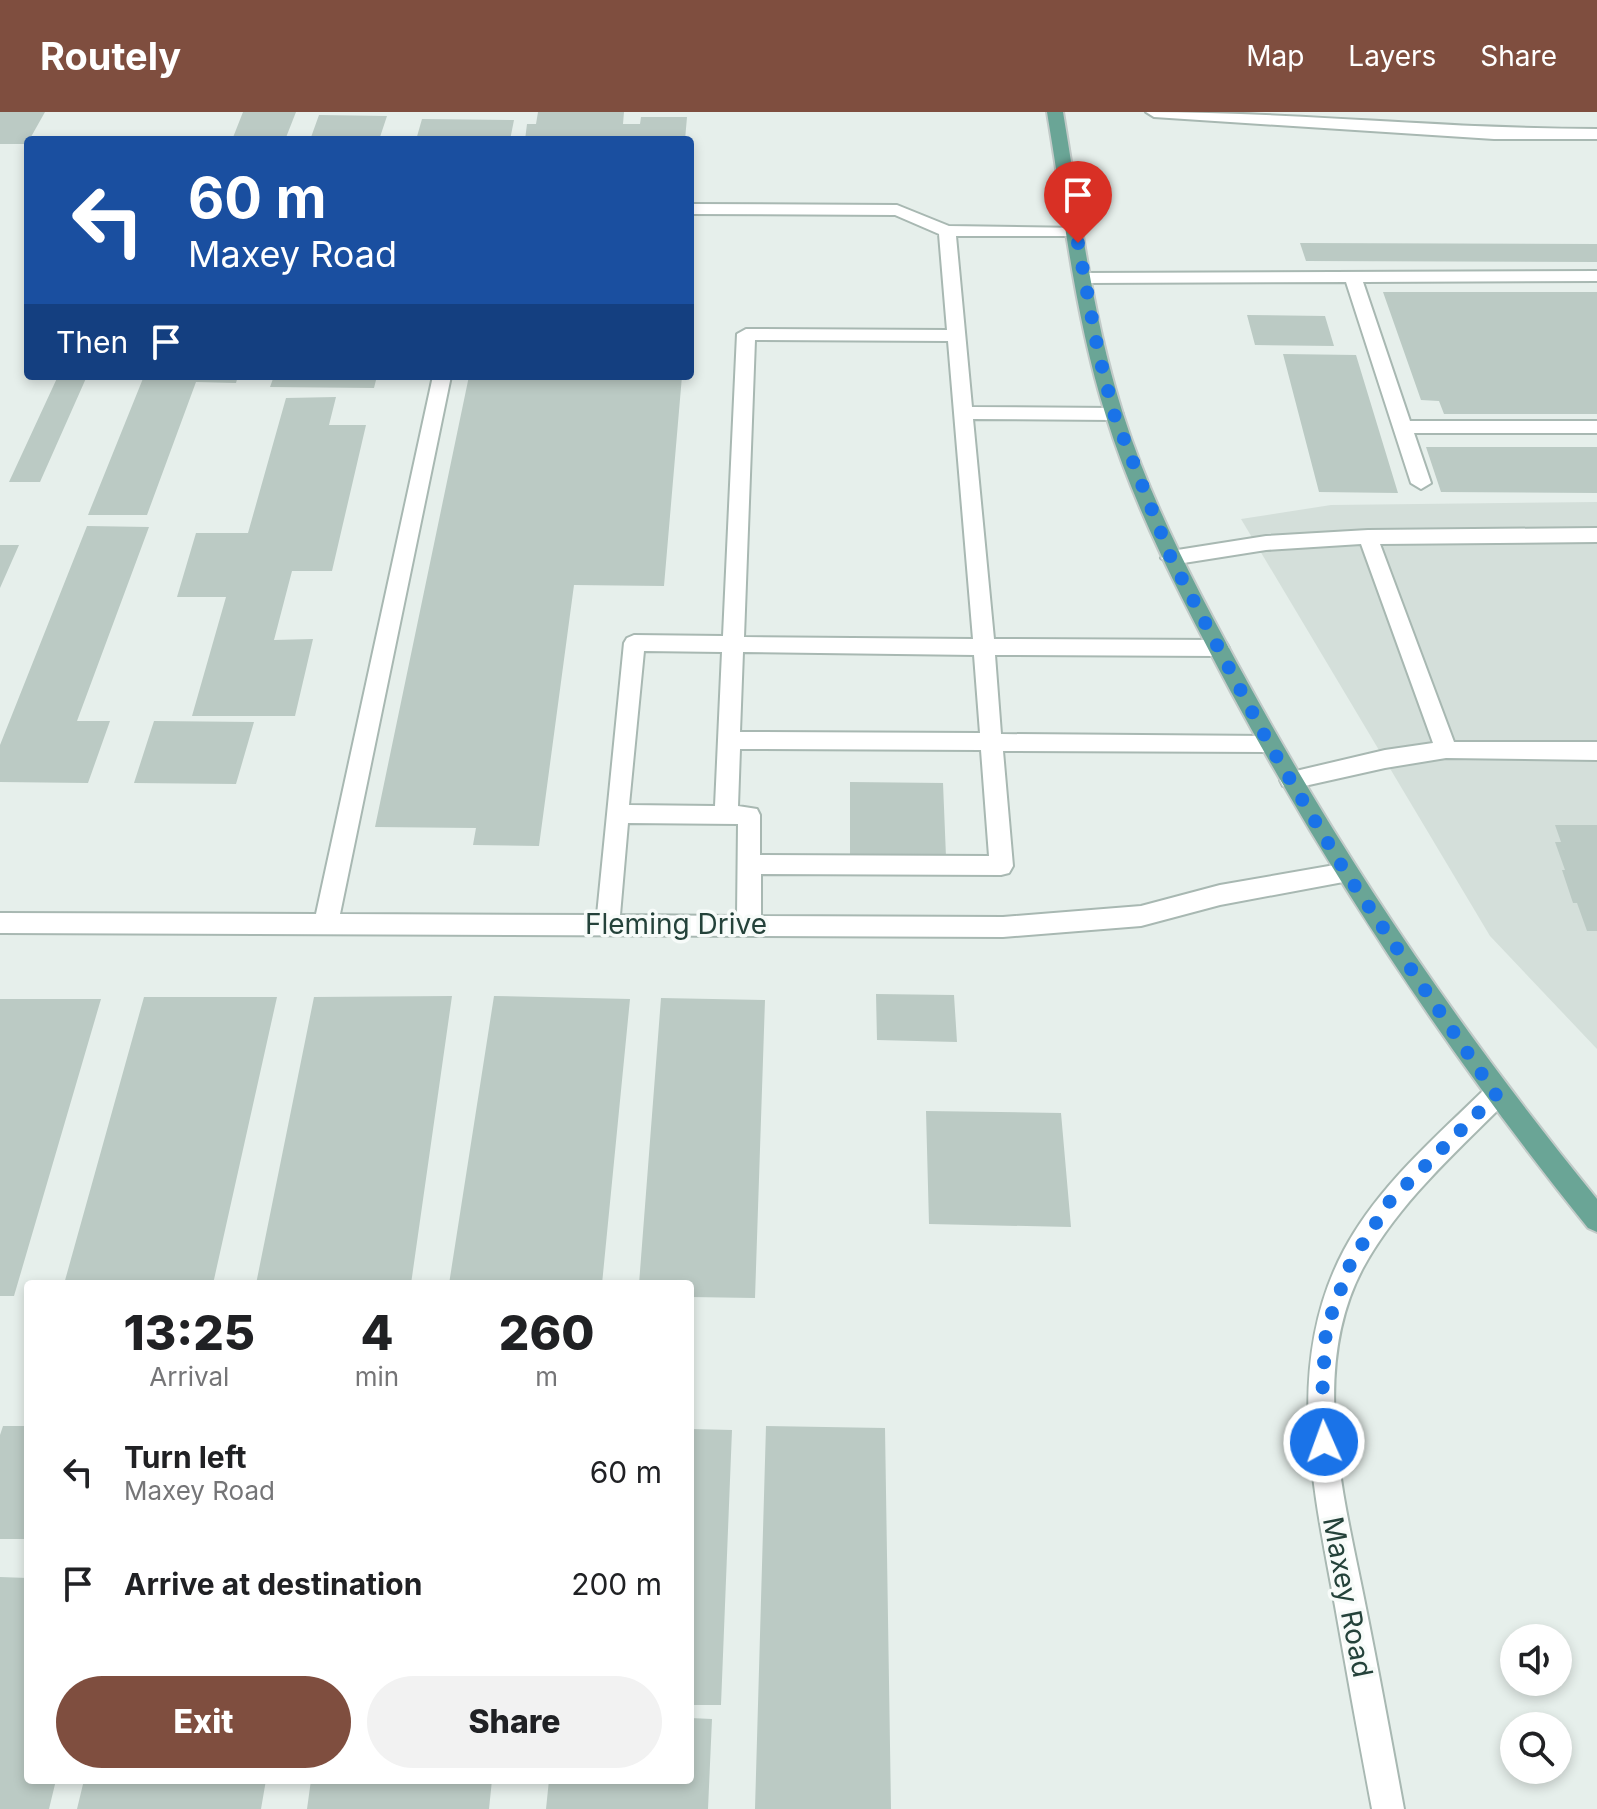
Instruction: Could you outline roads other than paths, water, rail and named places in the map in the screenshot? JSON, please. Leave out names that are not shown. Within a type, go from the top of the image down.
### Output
[{"type":"main road","points":[[1055,112],[1084,278],[1114,414],[1171,558],[1269,744],[1346,873],[1496,1095],[1597,1219]]},
{"type":"street","points":[[1154,112],[1494,134],[1597,134]]},
{"type":"street","points":[[694,209],[897,210],[947,231],[1076,231]]},
{"type":"street","points":[[749,864],[1001,866],[947,231]]},
{"type":"street","points":[[1084,278],[1597,276]]},
{"type":"street","points":[[1353,277],[1421,483]]},
{"type":"street","points":[[726,814],[746,334],[957,336]]},
{"type":"street","points":[[326,923],[441,380]]},
{"type":"street","points":[[961,413],[1114,414]]},
{"type":"street","points":[[1403,427],[1597,427]]},
{"type":"street","points":[[1171,558],[1266,543],[1368,537],[1597,535]]},
{"type":"street","points":[[1368,537],[1446,750]]},
{"type":"street","points":[[608,923],[634,643],[1219,648]]},
{"type":"street","points":[[729,740],[1269,744]]},
{"type":"street","points":[[1291,780],[1385,759],[1446,750],[1597,751]]},
{"type":"street","points":[[617,814],[749,815],[749,924]]},
{"type":"street","name":"Fleming Drive","points":[[0,923],[608,923],[1003,927],[1141,916],[1220,895],[1346,873]]},
{"type":"street","name":"Maxey Road","points":[[1388,1809],[1329,1493],[1321,1416],[1326,1329],[1351,1262],[1390,1201],[1496,1095]]}]
